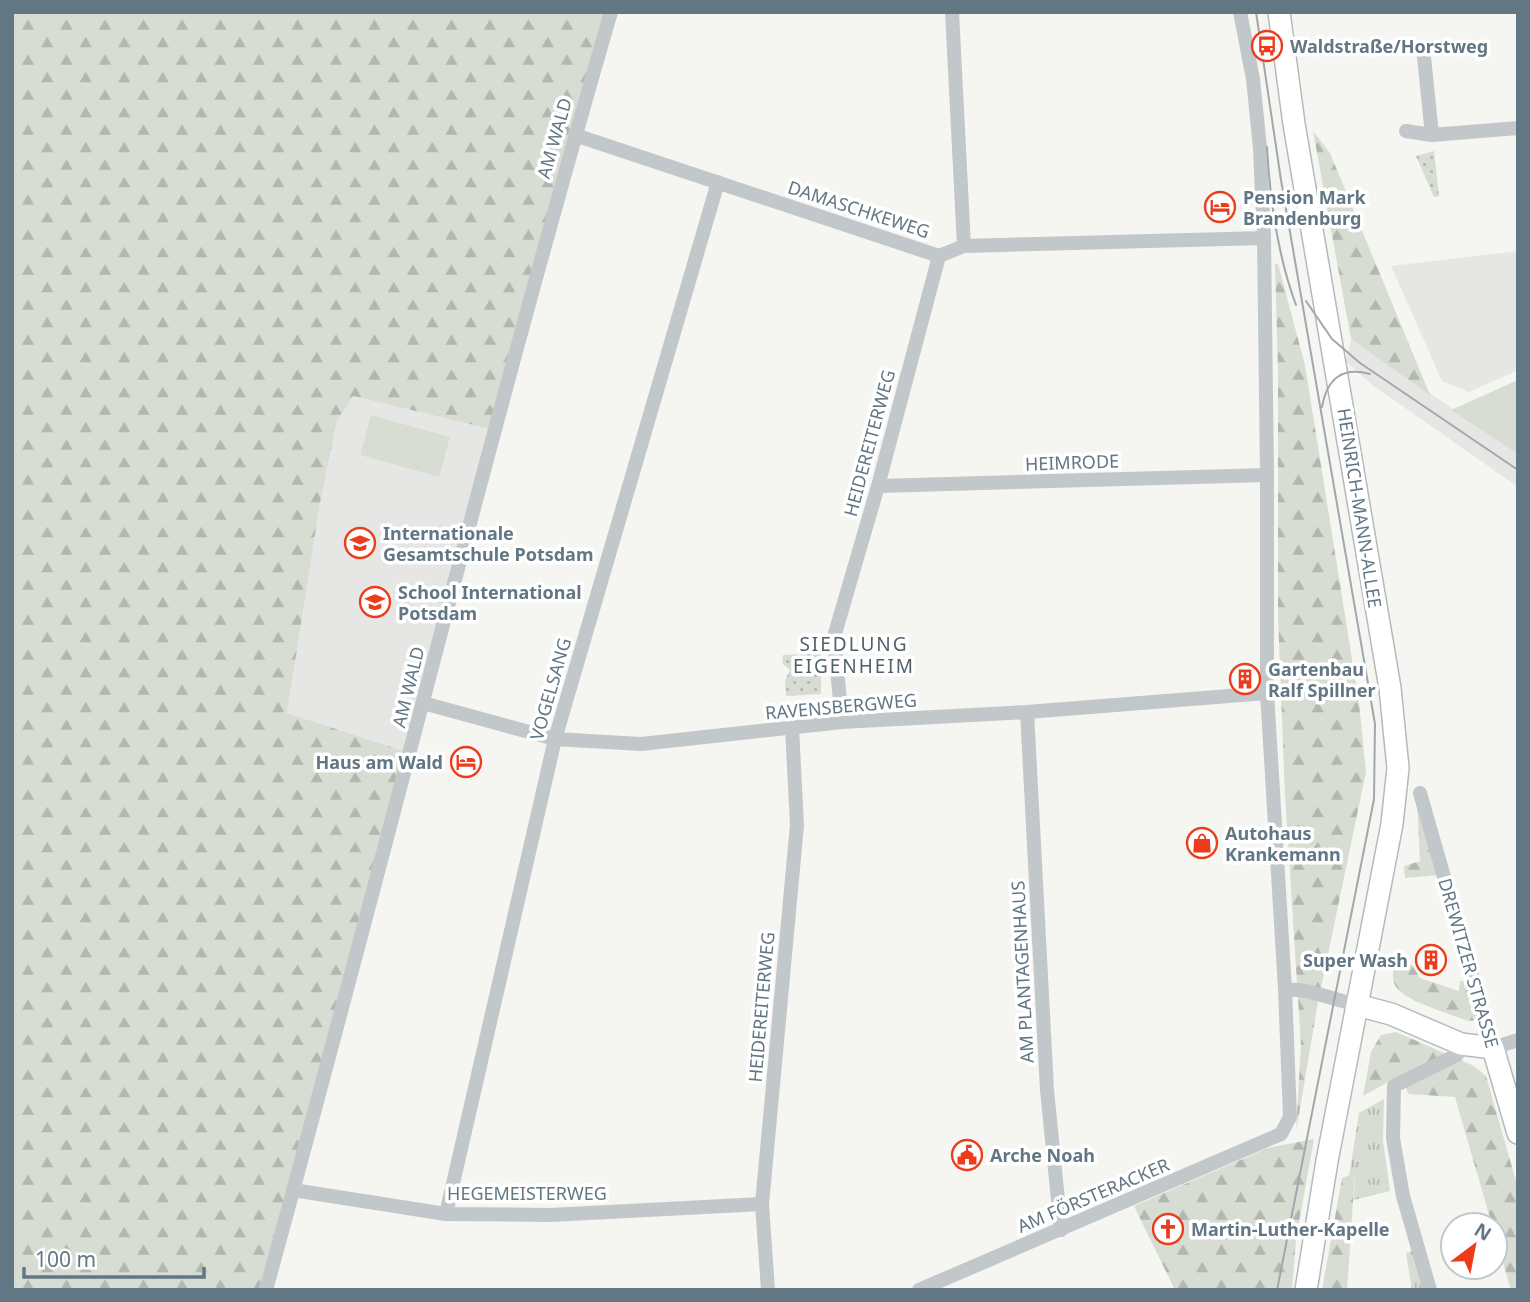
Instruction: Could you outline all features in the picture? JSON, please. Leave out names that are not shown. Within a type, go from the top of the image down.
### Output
[{"type":"main road","name":"HEINRICH-MANN-ALLEE","points":[[1279,12],[1294,124],[1395,728],[1398,768],[1396,796],[1327,1161],[1306,1290]]},
{"type":"main road","points":[[1357,1005],[1391,1014],[1461,1044],[1493,1048]]},
{"type":"main road","name":"DREWITZER STRASSE","points":[[1493,1048],[1518,1133]]},
{"type":"street","name":"AM WALD","points":[[266,1290],[494,429],[611,12]]},
{"type":"street","points":[[951,12],[964,246]]},
{"type":"street","points":[[1240,12],[1260,148],[1267,475],[1266,693],[1285,989],[1307,991],[1357,1005]]},
{"type":"street","points":[[1424,57],[1432,135]]},
{"type":"street","points":[[1406,131],[1432,135],[1518,128]]},
{"type":"street","name":"DAMASCHKEWEG","points":[[575,135],[939,256],[964,246],[1264,238]]},
{"type":"street","name":"VOGELSANG","points":[[446,1214],[555,739],[718,182]]},
{"type":"street","name":"HEIDEREITERWEG","points":[[842,722],[834,637],[878,486],[939,256]]},
{"type":"street","name":"HEIMRODE","points":[[878,486],[1267,475]]},
{"type":"street","name":"RAVENSBERGWEG","points":[[423,703],[555,739],[641,744],[842,722],[1027,712],[1266,693]]},
{"type":"street","name":"AM PLANTAGENHAUS","points":[[1027,712],[1047,1090],[1061,1230]]},
{"type":"street","name":"HEIDEREITERWEG","points":[[768,1290],[762,1204],[797,825],[792,728]]},
{"type":"street","name":"DREWITZER STRASSE","points":[[1420,793],[1493,1048]]},
{"type":"street","name":"AM FÖRSTERACKER","points":[[919,1290],[1281,1134],[1290,1117],[1285,989]]},
{"type":"street","points":[[1493,1048],[1518,1040]]},
{"type":"street","points":[[1430,1290],[1403,1196],[1393,1139],[1394,1086],[1457,1055],[1461,1044]]},
{"type":"street","name":"HEGEMEISTERWEG","points":[[293,1190],[446,1214],[551,1215],[762,1204]]},
{"type":"shaded area","points":[[1518,251],[1518,370],[1469,392],[1442,381],[1391,266]]},
{"type":"shaded area","points":[[1351,339],[1518,454],[1518,487],[1371,384],[1346,362]]},
{"type":"shaded area","name":"School International Potsdam","points":[[353,396],[490,429],[407,752],[287,713],[320,503],[337,421]]},
{"type":"green space","points":[[12,12],[608,12],[490,429],[353,396],[337,421],[320,503],[287,713],[407,752],[259,1290],[12,1290]]},
{"type":"green space","points":[[1313,131],[1330,153],[1430,395],[1351,339]]},
{"type":"green space","points":[[1434,151],[1439,196],[1434,197],[1416,156]]},
{"type":"green space","points":[[1275,264],[1278,264],[1305,365],[1359,703],[1366,772],[1318,1002],[1296,1132],[1301,1045],[1285,795],[1278,617]]},
{"type":"green space","points":[[1518,380],[1518,454],[1451,410]]},
{"type":"green space","points":[[371,415],[450,437],[439,477],[360,455]]},
{"type":"green space","points":[[821,654],[821,694],[786,696],[785,681],[790,670],[782,663],[783,655]]},
{"type":"green space","points":[[1417,801],[1439,875],[1405,878],[1404,866],[1420,861]]},
{"type":"green space","points":[[1395,960],[1412,965],[1420,978],[1459,991],[1460,981],[1470,982],[1478,1020],[1468,1021],[1420,1003],[1402,993],[1394,982]]},
{"type":"green space","points":[[1396,1032],[1474,1066],[1486,1076],[1518,1188],[1518,1290],[1511,1290],[1508,1281],[1509,1211],[1488,1211],[1455,1097],[1409,1094],[1399,1076],[1363,1096],[1371,1052],[1381,1035]]},
{"type":"green space","points":[[1384,1099],[1383,1141],[1390,1191],[1354,1200],[1355,1174],[1349,1176],[1359,1113]]},
{"type":"green space","points":[[1314,1139],[1296,1239],[1292,1290],[1175,1290],[1134,1206],[1268,1148]]},
{"type":"green space","points":[[1355,1173],[1347,1290],[1322,1290],[1342,1178]]},
{"type":"green space","points":[[1413,1251],[1425,1290],[1412,1290],[1406,1253]]},
{"type":"tram line","points":[[1256,12],[1281,180],[1375,724],[1374,799],[1277,1290]]},
{"type":"tram line","points":[[1267,147],[1275,227],[1296,305]]},
{"type":"tram line","points":[[1306,301],[1332,339],[1360,363],[1518,470]]},
{"type":"tram line","points":[[1322,407],[1324,397],[1337,377],[1351,372],[1370,374]]},
{"type":"place","name":"Waldstraße/Horstweg","points":[[1267,46]]},
{"type":"place","name":"Pension Mark Brandenburg","points":[[1220,207]]},
{"type":"place","name":"Internationale Gesamtschule Potsdam","points":[[360,543]]},
{"type":"place","name":"School International Potsdam","points":[[375,602]]},
{"type":"place","name":"Gartenbau Ralf Spillner","points":[[1245,679]]},
{"type":"place","name":"Haus am Wald","points":[[466,762]]},
{"type":"place","name":"Autohaus Krankemann","points":[[1202,843]]},
{"type":"place","name":"Super Wash","points":[[1431,960]]},
{"type":"place","name":"Arche Noah","points":[[967,1155]]},
{"type":"place","name":"Martin-Luther-Kapelle","points":[[1168,1229]]},
{"type":"district","name":"SIEDLUNG EIGENHEIM","points":[[854,655]]}]
